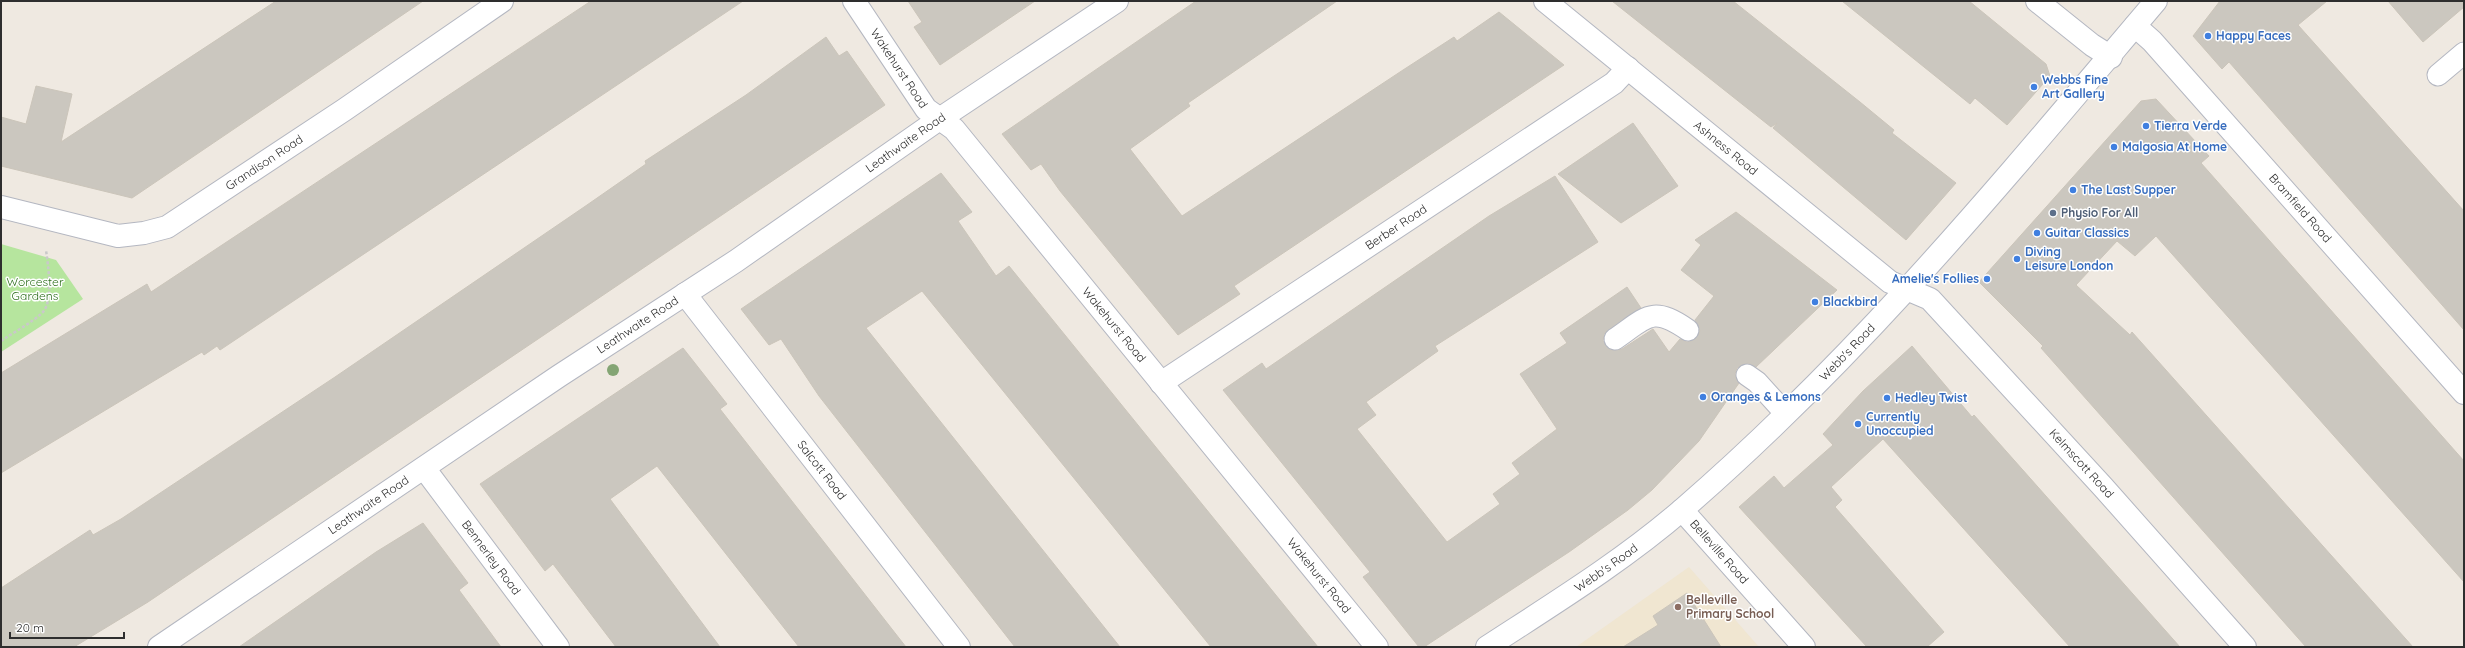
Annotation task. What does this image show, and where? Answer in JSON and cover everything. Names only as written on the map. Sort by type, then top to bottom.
[{"type":"street","name":"Grandison Road","points":[[1,207],[118,236],[144,233],[167,226],[350,106],[502,1]]},
{"type":"street","name":"Wakehurst Road","points":[[854,1],[926,110],[938,120],[954,129],[1377,647]]},
{"type":"street","name":"Leathwaite Road","points":[[159,647],[424,468],[736,261],[938,120],[1117,1]]},
{"type":"street","name":"Ashness Road","points":[[1546,1],[1890,282],[1909,290]]},
{"type":"street","points":[[2037,1],[2092,45],[2111,57]]},
{"type":"street","name":"Webb's Road","points":[[1487,647],[1627,553],[1682,510],[1819,384],[1909,290],[2111,57],[2156,1]]},
{"type":"street","name":"Bramfield Road","points":[[2135,26],[2152,41],[2464,393]]},
{"type":"street","name":"Berber Road","points":[[1160,383],[1608,88],[1628,68]]},
{"type":"street","name":"Kelmscott Road","points":[[1909,290],[1930,299],[2103,486],[2245,647]]},
{"type":"street","name":"Salcott Road","points":[[685,294],[959,647]]},
{"type":"street","name":"Bennerley Road","points":[[424,468],[558,647]]},
{"type":"street","name":"Belleville Road","points":[[1682,510],[1804,647]]},
{"type":"lane","points":[[2438,75],[2464,53]]},
{"type":"lane","points":[[1615,339],[1648,316],[1659,314],[1673,319],[1688,330]]},
{"type":"lane","points":[[1747,375],[1757,382],[1786,414]]},
{"type":"path","points":[[1,341],[43,312],[48,300],[49,279],[45,246],[49,220]]},
{"type":"shaded area","name":"Belleville Primary School","points":[[1689,567],[1759,647],[1576,647]]},
{"type":"green space","name":"Worcester Gardens","points":[[1,244],[56,260],[83,299],[1,352]]},
{"type":"building","points":[[276,1],[423,1],[132,198],[1,166],[1,117],[26,124],[36,86],[72,94],[61,142]]},
{"type":"building","points":[[591,1],[743,1],[220,350],[217,346],[204,355],[202,352],[1,473],[1,373],[147,284],[151,292]]},
{"type":"building","points":[[908,1],[1035,1],[940,65],[914,27],[922,22]]},
{"type":"building","points":[[1196,1],[1337,1],[1188,103],[1190,106],[1130,149],[1182,216],[1454,37],[1457,41],[1499,12],[1564,65],[1234,286],[1240,294],[1178,335],[1060,191],[1041,164],[1031,170],[1002,134]]},
{"type":"building","points":[[1612,1],[1733,1],[1860,102],[1894,130],[1892,133],[1956,183],[1906,240],[1773,128],[1777,123],[1771,127]]},
{"type":"building","points":[[1842,1],[1969,1],[2046,64],[2050,76],[2007,125],[1975,98],[1970,104]]},
{"type":"building","points":[[2220,1],[2327,1],[2298,25],[2464,211],[2464,330],[2229,62],[2222,69],[2193,36]]},
{"type":"building","points":[[2388,1],[2464,1],[2464,7],[2423,42]]},
{"type":"building","points":[[826,37],[839,56],[847,51],[885,105],[148,602],[74,647],[1,647],[1,588],[90,530],[93,535],[121,519],[335,377],[646,164],[645,161],[746,95]]},
{"type":"building","points":[[2156,99],[2209,156],[2201,163],[2464,461],[2464,582],[2156,236],[2135,256],[2117,241],[2076,285],[2130,335],[2132,332],[2413,647],[2306,647],[2041,348],[2043,346],[1979,282],[2141,101]]},
{"type":"building","points":[[1633,123],[1678,186],[1621,223],[1558,174]]},
{"type":"building","points":[[941,173],[972,212],[958,221],[996,276],[1009,266],[1318,647],[1211,647],[922,291],[866,328],[1120,647],[1015,647],[819,396],[781,339],[769,345],[741,309]]},
{"type":"building","points":[[1555,176],[1598,242],[1435,346],[1438,351],[1366,402],[1376,415],[1357,429],[1447,542],[1500,504],[1493,494],[1520,474],[1512,463],[1557,429],[1520,374],[1567,343],[1560,333],[1627,287],[1641,308],[1604,334],[1603,341],[1610,350],[1622,349],[1653,329],[1669,352],[1680,339],[1687,342],[1694,340],[1700,331],[1695,320],[1714,296],[1681,270],[1701,245],[1695,240],[1736,212],[1837,290],[1756,367],[1748,363],[1737,368],[1735,374],[1739,383],[1699,441],[1652,490],[1628,510],[1569,552],[1424,647],[1419,647],[1363,577],[1370,572],[1223,390],[1262,363],[1266,369],[1489,216]]},
{"type":"building","points":[[1912,346],[1972,417],[1974,415],[2180,647],[2070,647],[1883,439],[1831,487],[1842,500],[1835,507],[1944,632],[1927,647],[1867,647],[1739,507],[1774,476],[1784,488],[1833,445],[1823,434],[1863,391]]},
{"type":"building","points":[[683,348],[727,404],[720,409],[906,647],[799,647],[657,466],[610,499],[720,647],[616,647],[553,564],[545,571],[480,484]]},
{"type":"building","points":[[423,523],[468,583],[459,590],[501,647],[239,647],[376,552]]},
{"type":"building","points":[[1687,593],[1721,647],[1623,647],[1658,625],[1653,616]]},
{"type":"place","name":"Happy Faces","points":[[2208,36]]},
{"type":"place","name":"Webbs Fine Art Gallery","points":[[2034,87]]},
{"type":"place","name":"Tierra Verde","points":[[2146,126]]},
{"type":"place","name":"Malgosia At Home","points":[[2114,147]]},
{"type":"place","name":"The Last Supper","points":[[2073,190]]},
{"type":"place","name":"Physio For All","points":[[2053,213]]},
{"type":"place","name":"Guitar Classics","points":[[2037,233]]},
{"type":"place","name":"Diving Leisure London","points":[[2017,259]]},
{"type":"place","name":"Amelie's Follies","points":[[1987,279]]},
{"type":"place","name":"Blackbird","points":[[1815,302]]},
{"type":"place","name":"Oranges & Lemons","points":[[1703,397]]},
{"type":"place","name":"Hedley Twist","points":[[1887,398]]},
{"type":"place","name":"Currently Unoccupied","points":[[1858,424]]},
{"type":"place","name":"Belleville Primary School","points":[[1678,607]]}]
